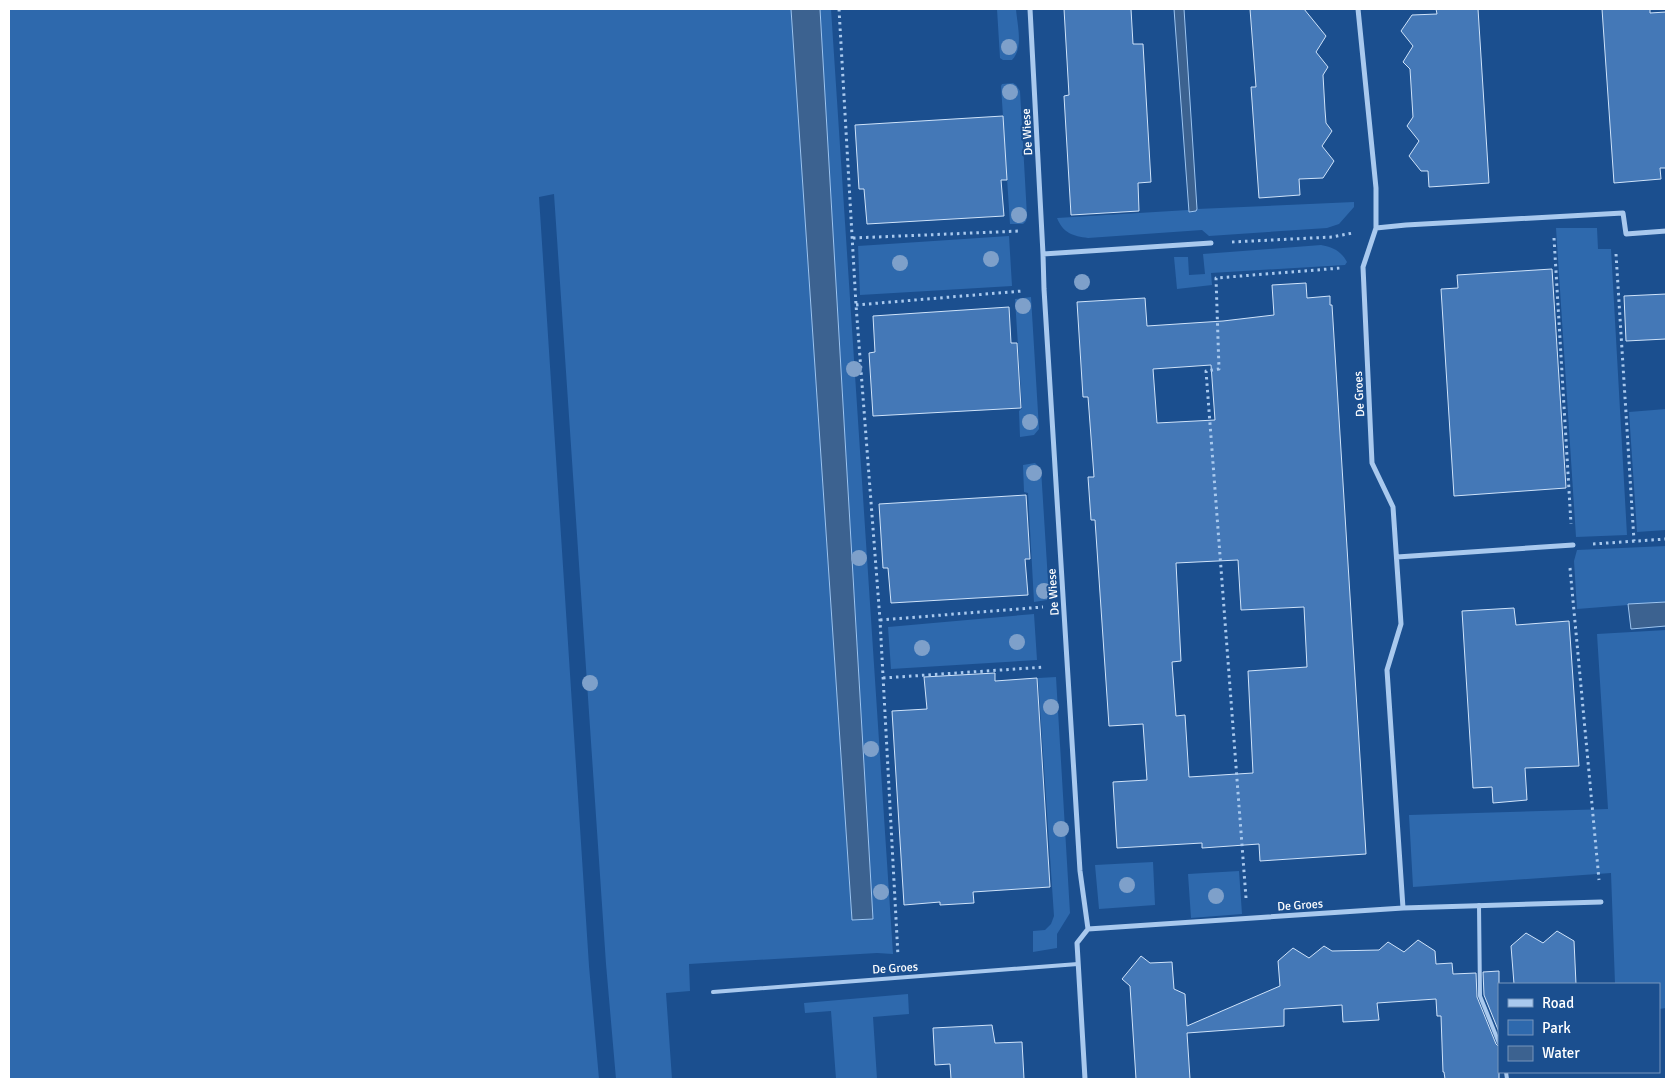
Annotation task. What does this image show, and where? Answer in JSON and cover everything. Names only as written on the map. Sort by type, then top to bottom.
[{"type":"street","name":"De Wiese","points":[[1030,9],[1044,289],[1063,605],[1080,871],[1088,929]]},
{"type":"street","name":"De Groes","points":[[1358,9],[1376,188],[1376,228],[1363,267],[1372,463],[1393,507],[1401,624],[1387,670],[1403,908]]},
{"type":"street","points":[[1376,228],[1623,213],[1626,234],[1666,231]]},
{"type":"street","points":[[1043,254],[1211,243]]},
{"type":"street","points":[[1397,557],[1573,545]]},
{"type":"street","name":"De Groes","points":[[1088,929],[1403,908],[1601,902]]},
{"type":"street","points":[[1085,1079],[1077,943],[1088,929]]},
{"type":"lane","points":[[1479,905],[1480,996],[1498,1041]]},
{"type":"lane","name":"De Groes","points":[[714,992],[1078,964]]},
{"type":"path","points":[[839,9],[856,305],[880,620],[899,978]]},
{"type":"path","points":[[1211,243],[1332,237],[1376,228]]},
{"type":"path","points":[[853,238],[1042,230]]},
{"type":"path","points":[[1626,234],[1616,249],[1634,541]]},
{"type":"path","points":[[1248,919],[1206,370],[1219,369],[1216,278],[1363,267]]},
{"type":"path","points":[[856,305],[1044,289]]},
{"type":"path","points":[[1573,545],[1666,539]]},
{"type":"path","points":[[880,620],[1063,605]]},
{"type":"path","points":[[883,678],[1068,666]]},
{"type":"green space","points":[[9,9],[791,9],[852,920],[873,919],[820,9],[831,9],[893,954],[877,953],[689,964],[690,991],[666,993],[672,1079],[616,1079],[606,964],[554,194],[539,197],[589,966],[599,1079],[9,1079]]},
{"type":"green space","points":[[997,9],[1016,9],[1019,43],[1016,55],[1012,60],[1000,58]]},
{"type":"green space","points":[[1013,83],[1020,91],[1027,216],[1023,224],[1010,224],[1001,86],[1002,84]]},
{"type":"green space","points":[[1354,202],[1354,207],[1339,224],[1327,228],[1209,236],[1202,230],[1088,238],[1069,233],[1062,227],[1057,218],[1188,210],[1189,212],[1196,211],[1197,209]]},
{"type":"green space","points":[[1556,228],[1597,228],[1598,249],[1611,249],[1627,535],[1576,537]]},
{"type":"green space","points":[[1009,236],[1012,286],[860,295],[858,246]]},
{"type":"green space","points":[[1321,245],[1333,248],[1339,252],[1347,262],[1345,265],[1211,273],[1212,285],[1177,289],[1174,257],[1188,257],[1189,275],[1205,274],[1203,254]]},
{"type":"green space","points":[[1031,297],[1039,429],[1034,435],[1020,437],[1019,411],[1022,408],[1015,299]]},
{"type":"green space","points":[[1666,409],[1666,530],[1637,532],[1629,412]]},
{"type":"green space","points":[[1035,463],[1041,469],[1049,597],[1047,600],[1034,602],[1028,493],[1024,492],[1023,465]]},
{"type":"green space","points":[[1666,546],[1666,602],[1577,609],[1574,561],[1577,550]]},
{"type":"green space","points":[[1034,614],[1037,660],[891,669],[888,627]]},
{"type":"green space","points":[[1666,630],[1666,1008],[1660,1009],[1660,983],[1615,983],[1611,873],[1413,887],[1409,815],[1608,809],[1597,634]]},
{"type":"green space","points":[[1056,677],[1070,913],[1057,934],[1057,948],[1033,952],[1033,931],[1045,930],[1051,924],[1054,916],[1038,678]]},
{"type":"green space","points":[[1153,862],[1155,905],[1099,909],[1095,865]]},
{"type":"green space","points":[[1239,871],[1242,914],[1191,918],[1188,874]]},
{"type":"green space","points":[[908,994],[909,1014],[873,1017],[877,1079],[836,1079],[831,1011],[805,1013],[804,1003]]},
{"type":"water","points":[[791,9],[820,9],[873,919],[852,920]]},
{"type":"water","points":[[1174,9],[1184,9],[1197,209],[1196,211],[1189,212]]},
{"type":"water","points":[[1666,602],[1666,626],[1631,629],[1628,604]]},
{"type":"building","points":[[1064,9],[1131,9],[1133,44],[1143,44],[1151,182],[1138,183],[1139,211],[1071,215],[1064,96],[1069,95]]},
{"type":"building","points":[[1250,9],[1304,9],[1326,36],[1316,52],[1328,67],[1323,75],[1325,110],[1326,123],[1332,131],[1322,146],[1334,161],[1323,178],[1299,179],[1300,195],[1259,198],[1251,87],[1256,87]]},
{"type":"building","points":[[1436,9],[1478,9],[1489,183],[1429,187],[1428,171],[1421,171],[1409,156],[1419,141],[1407,126],[1413,117],[1410,69],[1403,62],[1413,46],[1401,31],[1412,15],[1437,14]]},
{"type":"building","points":[[1602,9],[1650,9],[1650,13],[1666,12],[1666,168],[1660,168],[1661,179],[1614,183]]},
{"type":"building","points":[[1003,116],[1007,180],[1001,180],[1004,216],[867,224],[864,189],[859,189],[855,125]]},
{"type":"building","points":[[1552,269],[1566,488],[1454,496],[1441,289],[1458,288],[1457,275]]},
{"type":"building","points":[[1306,283],[1307,298],[1330,296],[1330,305],[1332,305],[1366,854],[1260,861],[1259,844],[1202,848],[1202,843],[1117,848],[1113,782],[1147,780],[1143,724],[1109,726],[1095,520],[1091,520],[1088,477],[1094,477],[1088,397],[1083,397],[1077,302],[1145,298],[1147,326],[1223,321],[1274,315],[1272,285]],"holes":[[[1211,365],[1215,420],[1157,423],[1153,369]],[[1238,560],[1241,610],[1304,607],[1307,667],[1248,671],[1253,773],[1189,777],[1185,715],[1176,716],[1172,662],[1181,661],[1176,563]]]},
{"type":"building","points":[[1666,294],[1666,339],[1626,341],[1624,296]]},
{"type":"building","points":[[1009,307],[1011,343],[1017,343],[1021,408],[873,416],[869,353],[875,352],[873,316]]},
{"type":"building","points":[[1026,495],[1030,559],[1025,559],[1028,595],[891,603],[888,568],[883,568],[879,504]]},
{"type":"building","points":[[1514,608],[1516,625],[1569,621],[1579,766],[1525,768],[1527,800],[1493,803],[1492,787],[1473,788],[1462,611]]},
{"type":"building","points":[[995,673],[995,681],[1037,678],[1050,887],[973,892],[974,903],[940,905],[940,902],[904,905],[892,711],[927,709],[924,677]]},
{"type":"building","points":[[1557,931],[1574,941],[1576,983],[1514,983],[1511,946],[1526,933],[1543,943]]},
{"type":"building","points":[[1418,940],[1435,951],[1436,964],[1452,963],[1453,974],[1476,973],[1477,997],[1498,1046],[1499,1079],[1445,1079],[1443,1072],[1441,1016],[1437,1016],[1436,999],[1377,1003],[1379,1020],[1343,1022],[1342,1005],[1284,1009],[1284,1026],[1187,1033],[1190,1079],[1136,1079],[1130,986],[1122,979],[1141,956],[1150,963],[1172,962],[1174,989],[1185,994],[1187,1026],[1280,986],[1278,961],[1293,948],[1309,958],[1324,946],[1332,951],[1379,950],[1388,942],[1404,952]]},
{"type":"building","points":[[1499,971],[1498,1030],[1484,995],[1483,972]]},
{"type":"building","points":[[992,1025],[995,1043],[1022,1042],[1024,1079],[951,1079],[950,1064],[935,1065],[933,1028]]}]
